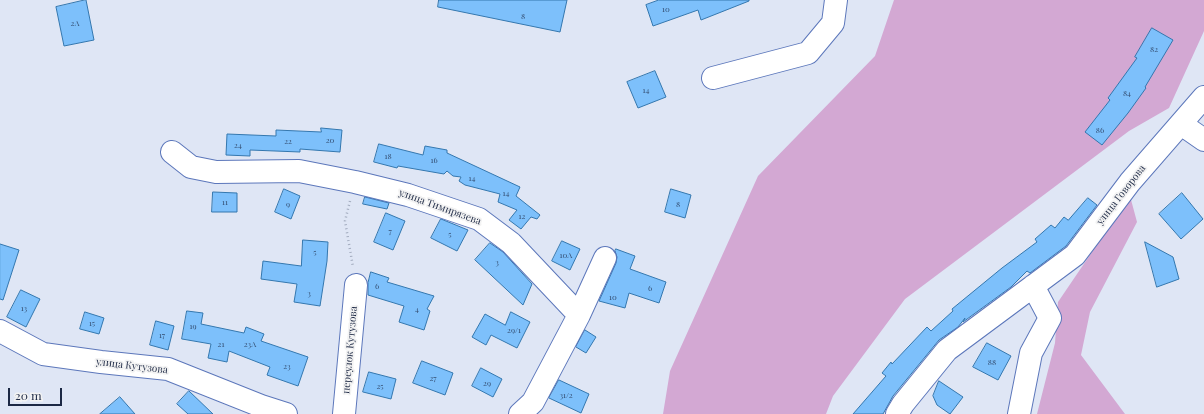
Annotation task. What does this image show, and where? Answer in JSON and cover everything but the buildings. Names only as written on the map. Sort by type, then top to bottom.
[{"type":"street","points":[[713,78],[808,53],[833,23],[836,0]]},
{"type":"street","name":"улица Говорова","points":[[897,414],[903,404],[947,350],[1075,255],[1130,182],[1204,97]]},
{"type":"street","points":[[1181,124],[1204,140]]},
{"type":"street","name":"улица Тимирязева","points":[[172,152],[191,168],[216,172],[299,171],[355,182],[408,195],[479,219],[511,243],[579,315]]},
{"type":"street","points":[[532,410],[579,315],[605,258]]},
{"type":"street","name":"переулок Кутузова","points":[[344,414],[356,285]]},
{"type":"street","points":[[1019,414],[1031,353],[1050,318],[1033,286]]},
{"type":"street","name":"улица Кутузова","points":[[0,331],[43,354],[101,362],[168,368],[262,406],[286,414]]},
{"type":"path","points":[[355,182],[345,221],[356,285]]},
{"type":"shaded area","points":[[894,0],[1204,0],[1204,31],[1169,108],[1129,131],[905,299],[833,396],[826,414],[663,414],[670,371],[758,176],[875,56]]},
{"type":"shaded area","points":[[1130,196],[1137,222],[1090,312],[1081,355],[1125,414],[1037,414],[1055,343],[1058,302]]}]
